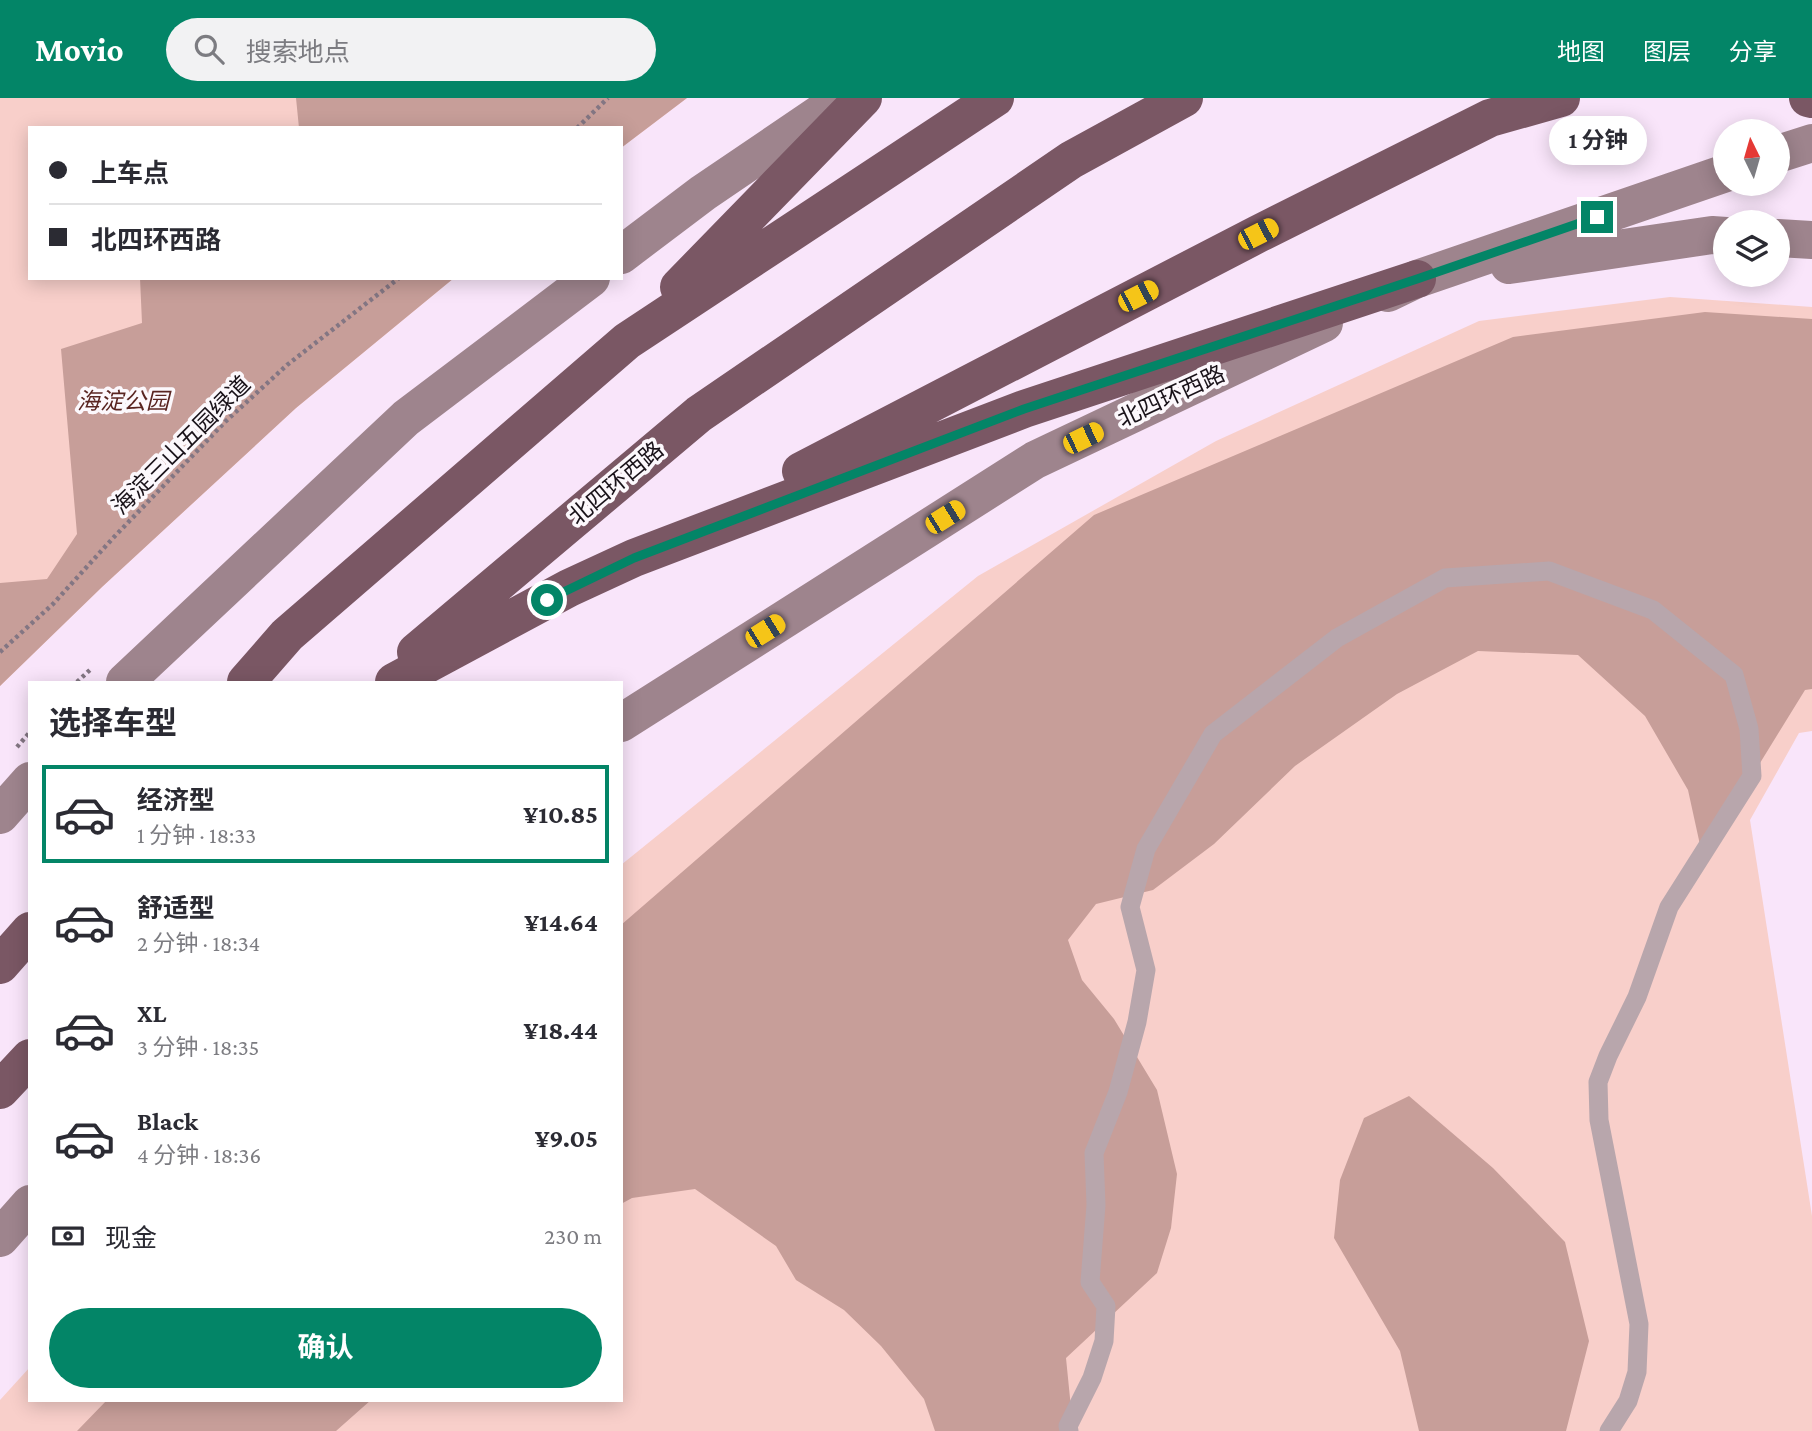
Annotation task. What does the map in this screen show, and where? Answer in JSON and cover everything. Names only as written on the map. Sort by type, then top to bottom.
[{"type":"highway","points":[[247,681],[287,635],[627,341],[863,98]]},
{"type":"highway","points":[[627,341],[995,98]]},
{"type":"highway","name":"北四环西路","points":[[380,681],[699,414],[1071,160],[1184,98]]},
{"type":"highway","points":[[396,681],[569,588],[634,558],[1246,240],[1490,118],[1561,98]]},
{"type":"highway","points":[[634,558],[1024,409],[1417,279]]},
{"type":"highway","points":[[0,965],[28,933]]},
{"type":"highway","points":[[0,1090],[28,1060]]},
{"type":"street","points":[[623,253],[703,193],[843,98]]},
{"type":"street","points":[[1790,150],[1812,143]]},
{"type":"street","name":"北四环西路","points":[[623,722],[1035,460],[1417,279],[1713,177]]},
{"type":"street","points":[[1417,279],[1713,235]]},
{"type":"street","points":[[1790,239],[1812,240]]},
{"type":"street","points":[[125,681],[406,418],[588,280]]},
{"type":"street","points":[[0,816],[28,783]]},
{"type":"street","points":[[0,1238],[28,1206]]},
{"type":"lane","points":[[1069,1431],[1068,1426],[1092,1378],[1104,1341],[1106,1306],[1090,1282],[1096,1205],[1094,1153],[1118,1092],[1140,1009],[1146,970],[1130,907],[1146,849],[1213,734],[1337,638],[1445,578],[1549,571],[1653,610],[1734,675],[1750,741],[1752,776],[1669,907],[1637,997],[1598,1082],[1599,1120],[1639,1324],[1637,1372],[1628,1401],[1609,1431]]},
{"type":"path","points":[[579,126],[608,98]]},
{"type":"path","name":"海淀三山五园绿道","points":[[0,652],[53,604],[226,421],[287,365],[396,280]]},
{"type":"green space","name":"海淀公园","points":[[0,98],[687,98],[623,146],[623,126],[28,126],[28,280],[452,280],[296,408],[102,587],[0,686]]},
{"type":"green space","points":[[296,98],[687,98],[623,146],[623,126],[299,126]]},
{"type":"green space","points":[[140,280],[452,280],[296,408],[102,587],[0,686],[0,583],[47,579],[77,534],[61,349],[142,323]]},
{"type":"green space","points":[[1670,297],[1812,307],[1812,731],[1799,733],[1750,820],[1812,1216],[1812,1431],[0,1431],[0,1400],[28,1369],[28,1402],[623,1402],[623,863],[978,576],[1216,441],[1479,321]]},
{"type":"green space","points":[[1705,312],[1812,319],[1812,689],[1805,690],[1702,854],[1688,790],[1645,716],[1578,655],[1478,651],[1397,694],[1295,766],[1214,844],[1153,890],[1096,904],[1068,940],[1082,980],[1114,1019],[1157,1090],[1177,1174],[1171,1228],[1157,1273],[1066,1358],[1076,1431],[935,1431],[924,1399],[881,1346],[844,1310],[796,1280],[776,1246],[695,1189],[632,1198],[623,1203],[623,923],[1094,515],[1513,337]]},
{"type":"green space","points":[[1409,1096],[1493,1168],[1565,1242],[1589,1341],[1566,1431],[1419,1431],[1400,1351],[1334,1238],[1340,1180],[1364,1118]]},
{"type":"green space","points":[[105,1402],[369,1402],[336,1431],[77,1431]]},
{"type":"route","points":[[547,600],[634,558],[1024,409],[1597,217]]}]
